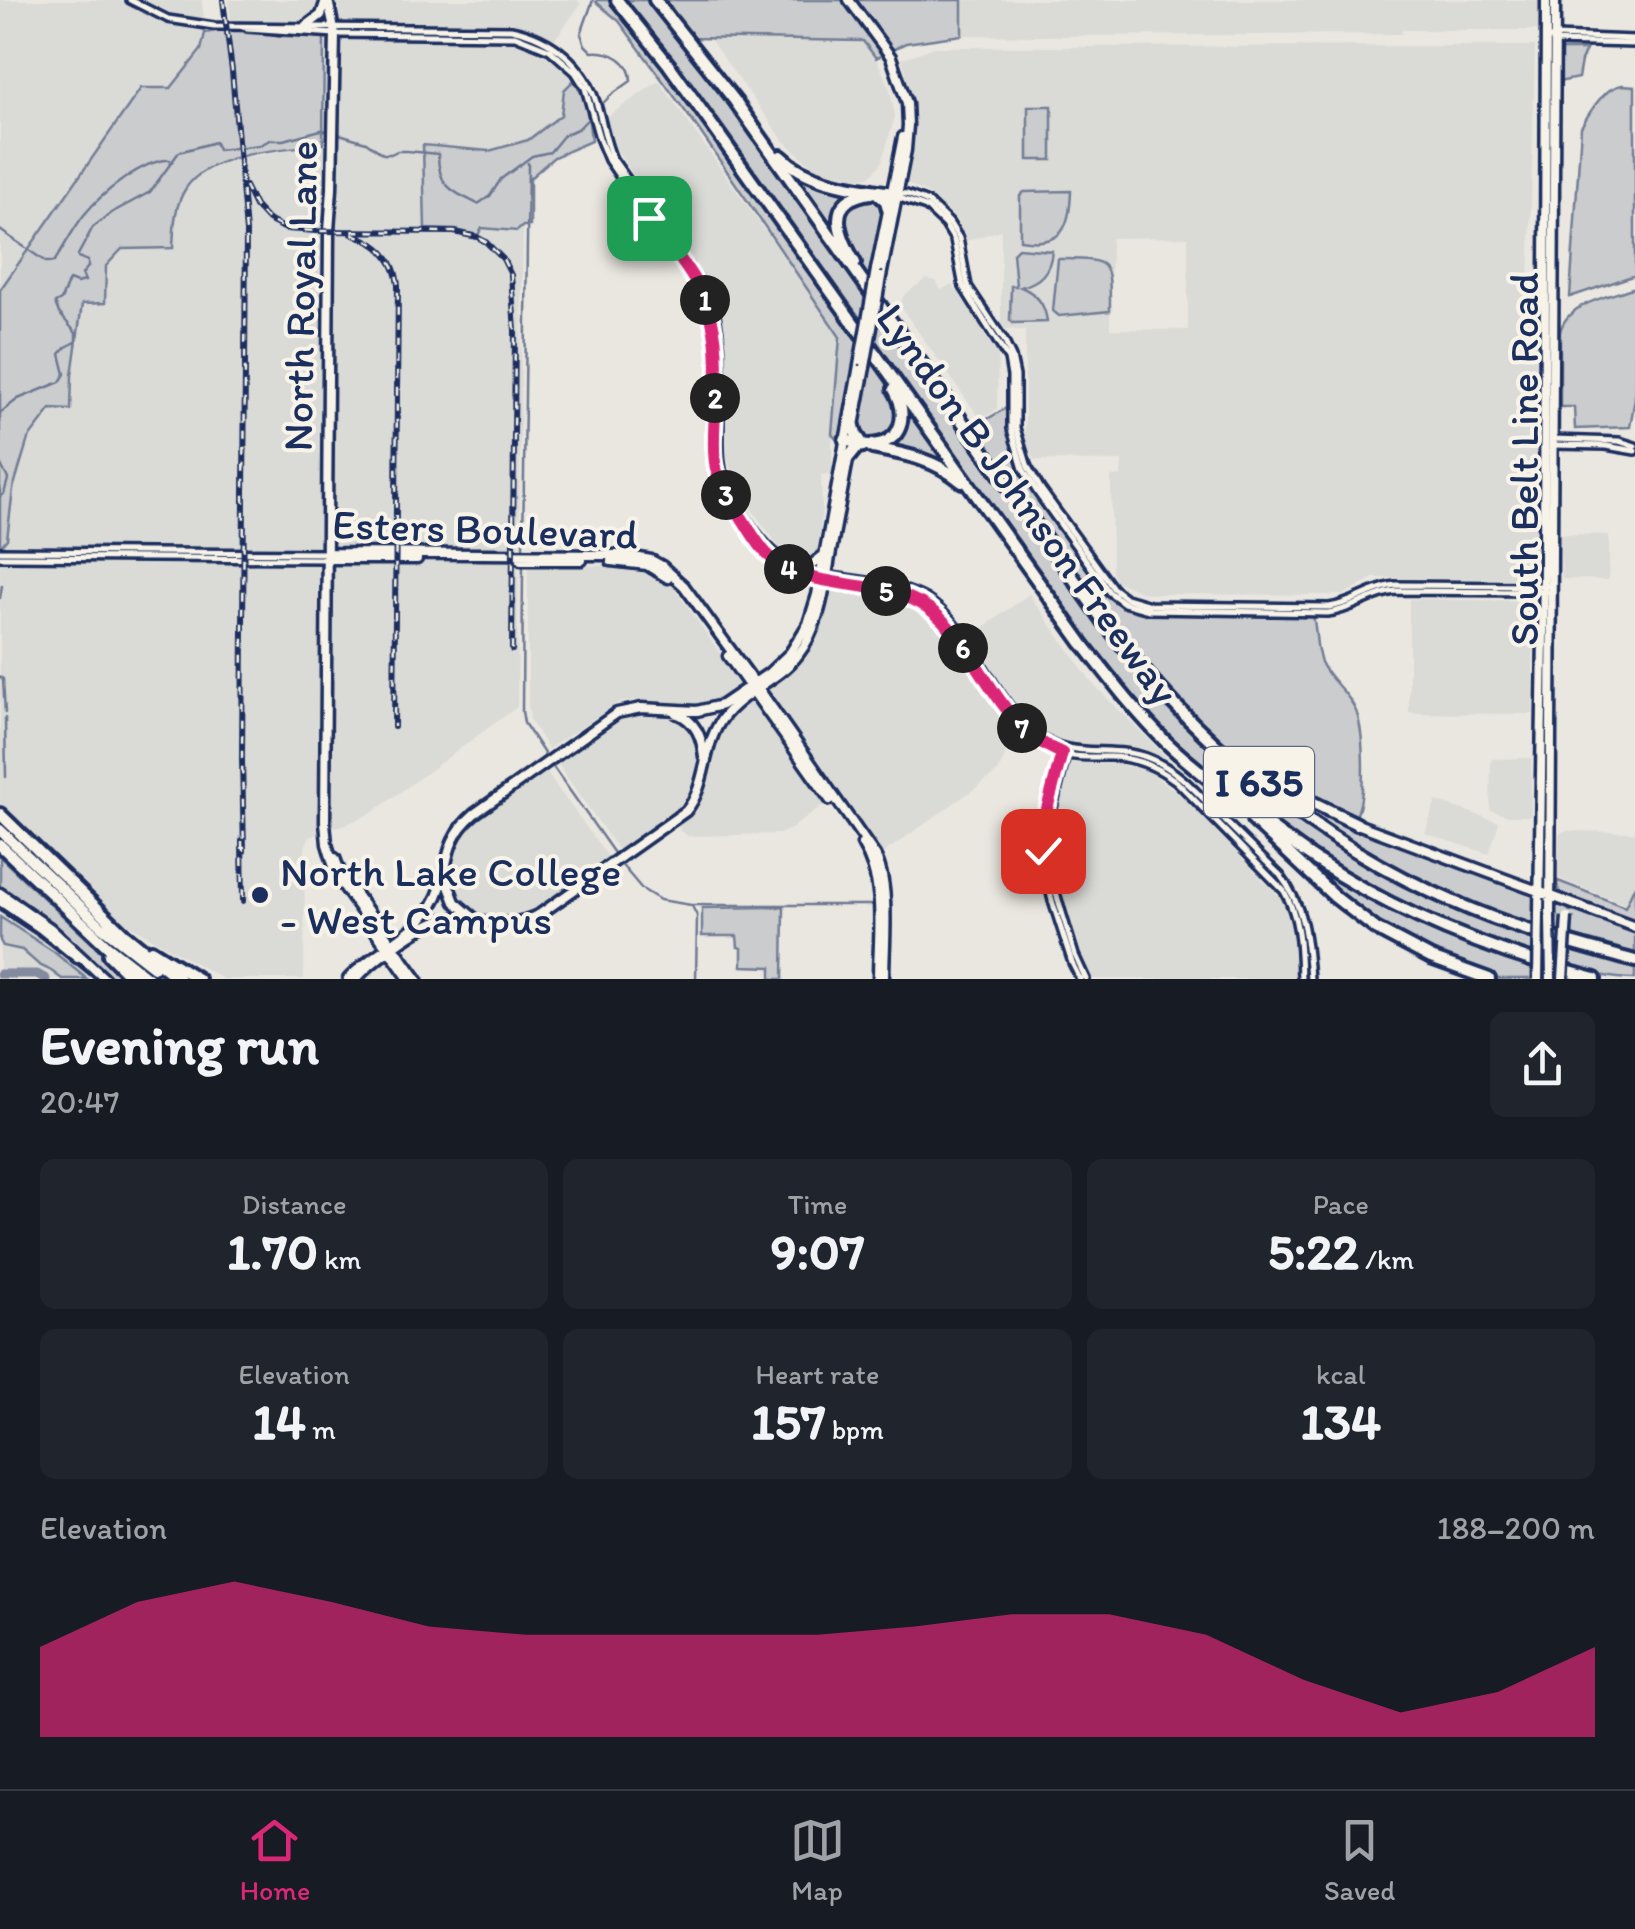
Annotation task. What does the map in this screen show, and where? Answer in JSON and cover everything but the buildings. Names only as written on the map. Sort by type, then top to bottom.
[{"type":"highway","name":"Lyndon B Johnson Freeway","points":[[616,0],[670,65],[1000,530],[1082,643],[1142,717],[1195,770],[1277,834],[1367,891],[1422,919],[1514,956],[1595,979]]},
{"type":"highway","name":"Lyndon B Johnson Freeway","points":[[655,0],[735,100],[1118,640],[1150,679],[1218,748],[1326,833],[1389,870],[1478,912],[1599,951],[1635,958]]},
{"type":"highway","points":[[735,100],[780,156],[796,169],[822,180],[890,192]]},
{"type":"highway","points":[[888,209],[890,192]]},
{"type":"highway","points":[[880,307],[838,226],[842,210],[850,201],[865,193],[890,192]]},
{"type":"highway","points":[[840,303],[897,393],[903,410],[902,422],[892,436],[879,443],[853,443]]},
{"type":"highway","points":[[848,458],[856,448],[854,426]]},
{"type":"highway","points":[[853,443],[926,459],[947,470],[1000,530]]},
{"type":"highway","points":[[1218,748],[1281,787],[1357,824]]},
{"type":"highway","points":[[1242,804],[1255,824],[1376,930],[1431,958],[1490,979]]},
{"type":"highway","points":[[0,815],[63,891]]},
{"type":"highway","points":[[0,815],[109,920],[179,979]]},
{"type":"highway","points":[[0,830],[126,948],[171,979]]},
{"type":"highway","points":[[0,845],[62,906],[149,979]]},
{"type":"highway","points":[[62,906],[133,979]]},
{"type":"highway","points":[[109,920],[198,979]]},
{"type":"highway","points":[[1514,956],[1565,979]]},
{"type":"main road","points":[[305,27],[322,15],[327,0]]},
{"type":"main road","name":"North Royal Lane","points":[[327,0],[335,30],[329,231],[327,835],[336,877],[390,947]]},
{"type":"main road","points":[[846,0],[895,65],[905,95],[906,120],[890,192],[879,274]]},
{"type":"main road","name":"South Belt Line Road","points":[[1546,0],[1552,40]]},
{"type":"main road","name":"South Belt Line Road","points":[[1551,979],[1547,589],[1555,0]]},
{"type":"main road","points":[[854,426],[888,209]]},
{"type":"main road","points":[[796,656],[824,576],[825,552],[853,443],[863,364]]},
{"type":"main road","points":[[356,979],[430,908],[448,849],[465,821],[617,713],[642,708],[722,706],[778,675],[796,656],[816,622],[848,458]]},
{"type":"main road","points":[[798,568],[814,564],[825,552]]},
{"type":"main road","name":"Esters Boulevard","points":[[327,556],[624,556],[662,566],[683,585],[879,863],[883,878],[881,979]]},
{"type":"main road","name":"South Belt Line Road","points":[[1538,979],[1547,589]]},
{"type":"main road","points":[[705,762],[721,720],[780,664],[804,632]]},
{"type":"main road","points":[[348,979],[372,956],[440,920],[462,918],[496,924],[520,922],[540,914],[686,810],[704,776],[703,745],[694,725],[668,710]]},
{"type":"main road","points":[[1357,824],[1635,927]]},
{"type":"main road","name":"North Royal Lane","points":[[327,835],[337,864],[390,947]]},
{"type":"main road","points":[[1515,881],[1529,878],[1538,864]]},
{"type":"main road","points":[[444,871],[455,902],[478,921]]},
{"type":"main road","points":[[1550,882],[1563,900]]},
{"type":"main road","points":[[0,894],[31,912],[102,979]]},
{"type":"main road","points":[[0,902],[40,928],[102,979]]},
{"type":"main road","points":[[1565,979],[1567,917],[1581,906]]},
{"type":"main road","points":[[372,956],[376,944],[374,929]]},
{"type":"main road","points":[[390,947],[409,979]]},
{"type":"main road","points":[[390,947],[417,979]]},
{"type":"street","points":[[130,0],[168,19],[214,26],[335,30]]},
{"type":"street","points":[[244,27],[516,36],[550,50],[578,73],[598,106],[598,124],[612,159],[710,296],[718,317],[723,476],[762,540],[789,563],[824,576]]},
{"type":"street","points":[[1552,40],[1635,41]]},
{"type":"street","points":[[890,192],[926,207],[945,225],[957,248],[965,286],[1008,358],[1012,429],[1023,469],[1109,592],[1124,603],[1149,610],[1328,613],[1387,592],[1547,589]]},
{"type":"street","points":[[654,220],[704,298],[711,316],[716,356],[715,463],[726,495],[767,555],[790,570],[900,588],[929,600],[951,621],[1024,723],[1042,738],[1065,751],[1135,760],[1176,781],[1284,891],[1298,926],[1301,979]]},
{"type":"street","points":[[1548,442],[1635,448]]},
{"type":"street","name":"Esters Boulevard","points":[[0,554],[327,556]]},
{"type":"street","points":[[1065,751],[1046,836],[1046,879],[1068,937],[1072,964],[1083,979]]},
{"type":"street","points":[[1065,751],[1114,751],[1142,756],[1185,780],[1294,894],[1305,926],[1310,979]]},
{"type":"shaded area","points":[[0,0],[202,0],[205,33],[201,50],[171,88],[141,88],[0,290]]},
{"type":"shaded area","points":[[229,0],[577,0],[581,4],[554,40],[582,67],[564,90],[557,120],[528,140],[489,151],[424,145],[425,229],[477,235],[481,228],[517,231],[523,226],[517,707],[373,812],[309,838],[305,847],[304,979],[223,979],[103,910],[0,803],[0,547],[7,539],[13,489],[28,439],[51,409],[71,409],[82,303],[122,249],[172,248],[175,212],[186,188],[201,173],[224,161],[323,144],[322,6],[315,17],[299,23],[231,21]]},
{"type":"shaded area","points":[[597,0],[613,0],[657,51],[854,329],[899,403],[899,423],[886,438],[866,441],[857,433],[864,386],[856,361],[840,444],[832,434],[840,337],[699,130],[619,21]]},
{"type":"shaded area","points":[[626,0],[651,0],[1077,593],[1155,694],[1203,743],[1283,811],[1364,864],[1507,929],[1635,966],[1635,979],[1590,972],[1501,946],[1413,910],[1289,837],[1186,752],[1109,667],[692,83]]},
{"type":"shaded area","points":[[661,0],[962,0],[962,35],[906,43],[876,58],[863,41],[694,38]]},
{"type":"shaded area","points":[[962,0],[1539,0],[1539,30],[962,35]]},
{"type":"shaded area","points":[[238,27],[280,36],[324,37],[323,144],[249,154],[212,166],[197,176],[182,195],[175,217],[173,248],[122,249],[106,266],[105,303],[82,304],[71,410],[51,409],[28,439],[13,489],[7,539],[0,547],[0,290],[141,88],[171,88],[201,50],[205,33]]},
{"type":"shaded area","points":[[709,38],[863,41],[890,89],[895,116],[881,164],[869,177],[816,169],[784,141]]},
{"type":"shaded area","points":[[1535,46],[1529,287],[1536,309],[1535,573],[1530,579],[1373,578],[1343,595],[1156,594],[1116,581],[1112,572],[1111,477],[1121,476],[1122,461],[1034,460],[1025,440],[1025,330],[1001,329],[1001,230],[966,241],[957,220],[929,194],[907,183],[914,102],[902,59],[934,47]],"holes":[[[1188,237],[1188,330],[1110,329],[1111,238]]]},
{"type":"shaded area","points":[[1561,50],[1586,50],[1578,78],[1559,82]]},
{"type":"shaded area","points":[[573,81],[584,101],[591,141],[554,157],[530,178],[530,226],[517,231],[482,228],[478,235],[425,229],[423,145],[489,151],[528,140],[561,115],[564,90]]},
{"type":"shaded area","points":[[659,81],[840,337],[832,474],[821,475],[817,555],[810,561],[782,551],[734,484],[727,456],[726,332],[718,298],[616,149],[607,117]]},
{"type":"shaded area","points":[[1622,85],[1635,86],[1635,275],[1570,297],[1581,127],[1603,96]]},
{"type":"shaded area","points":[[1028,106],[1052,106],[1052,160],[1028,160]]},
{"type":"shaded area","points":[[779,156],[790,167],[873,191],[841,208],[845,249]]},
{"type":"shaded area","points":[[1071,191],[1069,216],[1061,232],[1046,241],[1020,240],[1020,196],[1024,192]]},
{"type":"shaded area","points":[[864,196],[879,199],[884,206],[871,281],[844,239],[842,214]]},
{"type":"shaded area","points":[[1018,248],[1052,251],[1043,275],[1021,287],[1039,300],[1047,322],[1010,320],[1011,286],[1016,286],[1013,253]]},
{"type":"shaded area","points":[[1058,259],[1088,260],[1104,266],[1108,272],[1110,311],[1059,316],[1053,311]]},
{"type":"shaded area","points":[[926,279],[936,281],[941,290],[952,284],[998,351],[997,409],[981,420],[900,306],[904,295]]},
{"type":"shaded area","points":[[1635,287],[1635,398],[1630,427],[1575,429],[1574,407],[1560,407],[1560,332],[1564,322],[1590,302]]},
{"type":"shaded area","points":[[900,397],[963,480],[947,467],[873,447],[898,433]]},
{"type":"shaded area","points":[[1008,407],[1012,447],[1030,488],[1105,591],[1128,607],[1161,614],[1313,616],[1321,662],[1351,701],[1358,717],[1363,778],[1356,816],[1299,792],[1284,780],[1280,785],[1222,745],[1167,691],[1120,636],[972,428]]},
{"type":"shaded area","points":[[1560,534],[1609,535],[1609,580],[1562,579]]},
{"type":"shaded area","points":[[528,565],[633,566],[653,573],[672,585],[743,686],[721,700],[700,706],[635,700],[618,703],[548,749],[530,720],[528,703]]},
{"type":"shaded area","points":[[831,584],[890,594],[927,611],[939,622],[1016,731],[998,772],[879,856],[763,690],[794,663]]},
{"type":"shaded area","points":[[1029,594],[1093,684],[1177,768],[1177,774],[1141,756],[1082,752],[1049,742],[1025,723],[965,641]]},
{"type":"shaded area","points":[[1409,599],[1533,601],[1533,714],[1409,713]]},
{"type":"shaded area","points":[[750,701],[824,804],[779,834],[688,836],[680,831],[678,823],[696,806],[706,784],[713,746],[727,720]]},
{"type":"shaded area","points":[[641,711],[685,721],[694,731],[701,763],[687,800],[618,850],[557,763],[610,722]]},
{"type":"shaded area","points":[[1531,758],[1531,816],[1509,816],[1490,810],[1491,759]]},
{"type":"shaded area","points":[[1071,763],[1117,764],[1146,770],[1183,796],[1285,903],[1292,926],[1295,979],[1092,979],[1054,869],[1057,807]]},
{"type":"shaded area","points":[[1252,771],[1281,790],[1533,891],[1535,912],[1554,917],[1556,901],[1571,907],[1570,912],[1577,911],[1635,933],[1635,953],[1529,924],[1432,886],[1340,836]]},
{"type":"shaded area","points":[[546,772],[608,857],[531,911],[508,917],[483,916],[467,907],[457,894],[452,874],[453,853],[460,836],[481,816]]},
{"type":"shaded area","points":[[1436,801],[1499,822],[1489,854],[1425,833]]},
{"type":"shaded area","points":[[1635,832],[1635,883],[1627,905],[1558,878],[1559,834]]},
{"type":"shaded area","points":[[1272,835],[1340,880],[1411,918],[1561,979],[1498,979],[1448,962],[1375,926]]},
{"type":"shaded area","points":[[0,857],[130,979],[108,979],[27,907],[0,890]]},
{"type":"shaded area","points":[[1558,881],[1625,907],[1635,885],[1635,924],[1566,896],[1559,891]]},
{"type":"shaded area","points":[[0,906],[60,947],[96,979],[87,979],[67,961],[0,919]]},
{"type":"shaded area","points":[[784,907],[783,979],[771,979],[771,967],[742,966],[737,936],[702,936],[702,908]]},
{"type":"shaded area","points":[[0,917],[87,979],[62,979],[22,950],[3,946]]},
{"type":"shaded area","points":[[0,930],[84,979],[0,979]]},
{"type":"waterway","points":[[336,133],[366,142],[383,154],[438,154],[448,187],[478,204],[490,196],[501,179],[532,156],[550,152],[564,135],[579,128],[611,95],[631,81],[628,68],[619,58],[592,52],[585,45],[581,34],[593,0]]},
{"type":"waterway","points":[[0,413],[18,399],[60,382],[65,374],[60,354],[76,342],[76,333],[55,303],[61,300],[69,280],[85,281],[82,274],[88,261],[78,255],[93,227],[150,192],[179,152],[215,142],[218,150],[328,131]]},
{"type":"waterway","points":[[0,230],[46,262],[54,262],[80,220],[101,198],[136,171],[170,160]]},
{"type":"waterway","points":[[523,550],[528,163]]},
{"type":"waterway","points":[[0,463],[8,479],[0,496]]},
{"type":"waterway","points":[[523,563],[522,711],[524,723],[547,758]]},
{"type":"waterway","points":[[0,598],[2,585]]},
{"type":"waterway","points":[[0,677],[5,713]]},
{"type":"waterway","points":[[5,718],[6,777]]},
{"type":"waterway","points":[[551,764],[616,856]]},
{"type":"waterway","points":[[620,863],[642,889],[660,900],[691,905],[873,905]]},
{"type":"waterway","points":[[692,906],[697,916],[696,979]]},
{"type":"taxiway","points":[[0,974],[37,974],[46,979]]},
{"type":"tram line","points":[[0,911],[95,979]]},
{"type":"railway","points":[[223,0],[246,232],[244,851]]},
{"type":"railway","points":[[245,186],[268,220],[286,229],[454,232],[477,237],[503,259],[511,275],[515,331],[512,650]]},
{"type":"railway","points":[[352,234],[384,252],[398,285],[394,727]]},
{"type":"railway","points":[[242,841],[243,901]]},
{"type":"place","name":"North Lake College - West Campus","points":[[260,895]]},
{"type":"route","points":[[649,218],[689,274],[711,316],[716,356],[715,463],[726,495],[767,555],[790,570],[903,594],[933,611],[1014,720],[1036,741],[1062,753],[1044,820],[1043,851]]}]
